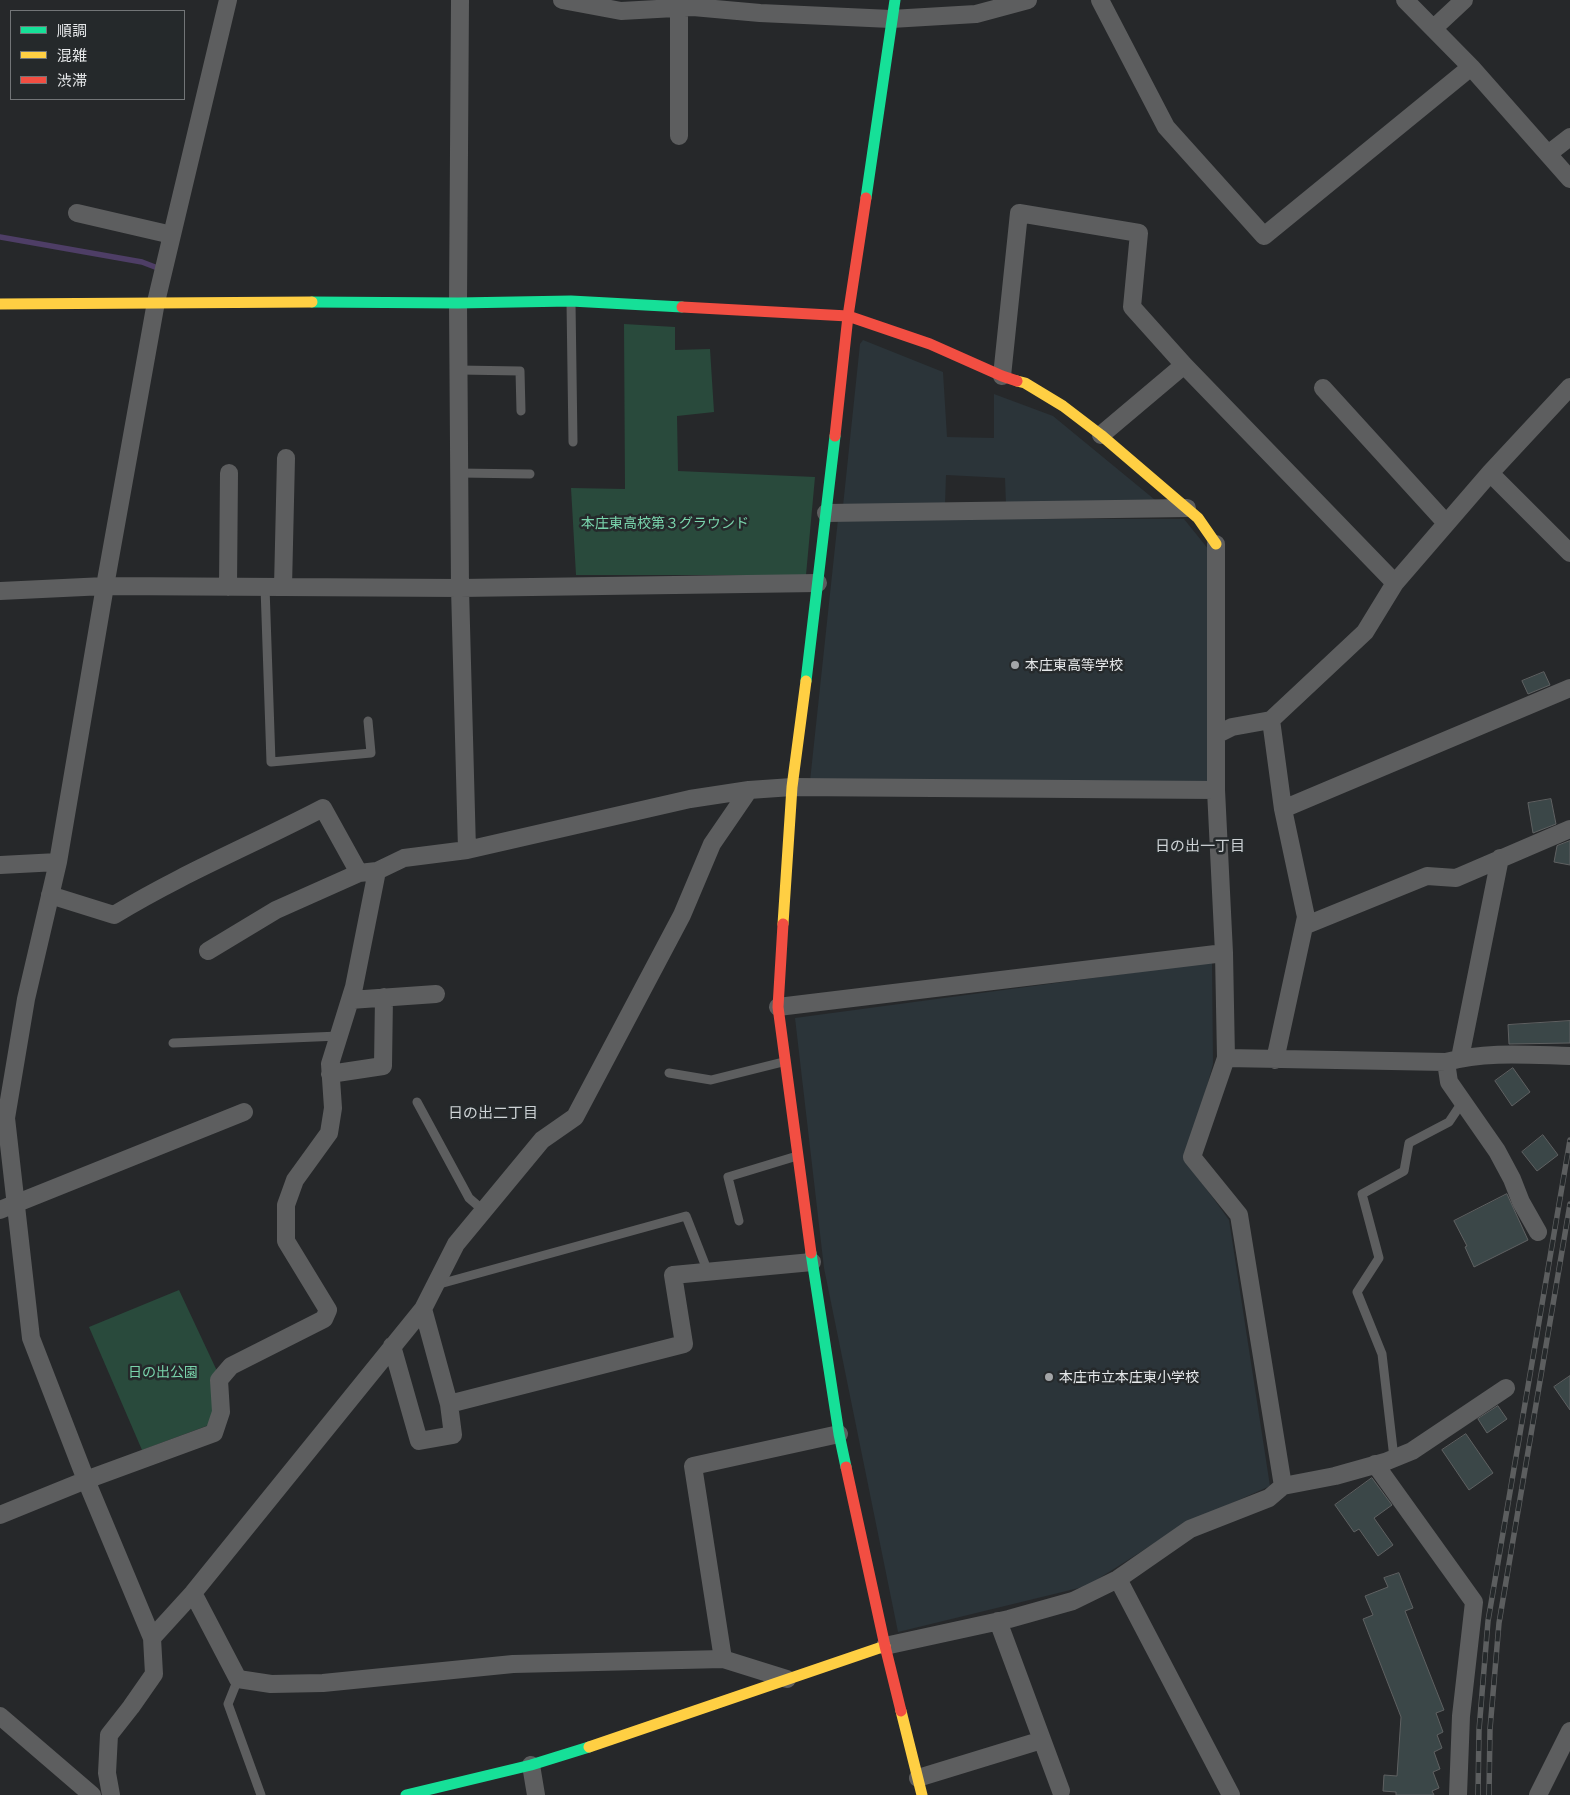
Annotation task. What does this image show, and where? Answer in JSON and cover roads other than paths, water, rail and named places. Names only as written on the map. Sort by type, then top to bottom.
[{"type":"street","points":[[110,1795],[107,1773],[109,1735],[154,1674],[152,1638],[86,1480],[30,1338],[8,1207],[4,1133],[26,999],[58,862],[156,302],[228,0]]},
{"type":"street","points":[[460,0],[459,474],[467,850]]},
{"type":"street","points":[[562,0],[621,11],[693,7],[760,13],[891,19],[976,14],[1028,0]]},
{"type":"street","points":[[894,0],[848,316],[818,583],[792,787],[778,1008],[812,1262],[839,1434],[885,1646],[922,1795]]},
{"type":"street","points":[[1100,0],[1166,127],[1264,236],[1471,67]]},
{"type":"street","points":[[1405,0],[1471,67],[1570,180]]},
{"type":"street","points":[[1434,28],[1464,0]]},
{"type":"street","points":[[679,7],[679,136]]},
{"type":"street","points":[[1548,154],[1570,137]]},
{"type":"street","points":[[77,213],[172,235]]},
{"type":"street","points":[[1002,376],[1019,213],[1139,233],[1132,307],[1184,365],[1395,583]]},
{"type":"street","points":[[0,304],[571,301],[848,316],[930,344],[1002,376],[1025,383],[1049,397],[1101,436],[1198,518],[1216,544],[1216,790],[1224,953],[1226,1058],[1192,1157],[1239,1214],[1282,1486]]},
{"type":"street","points":[[1101,436],[1184,365]]},
{"type":"street","points":[[1216,735],[1232,727],[1271,720],[1365,632],[1395,583],[1490,473],[1570,387]]},
{"type":"street","points":[[1323,388],[1446,524]]},
{"type":"street","points":[[283,587],[286,458]]},
{"type":"street","points":[[228,587],[229,473]]},
{"type":"street","points":[[1490,473],[1570,553]]},
{"type":"street","points":[[826,513],[1187,508]]},
{"type":"street","points":[[0,591],[105,586],[460,588],[818,583]]},
{"type":"street","points":[[1284,809],[1570,688]]},
{"type":"street","points":[[1271,720],[1284,809],[1306,918],[1275,1060]]},
{"type":"street","points":[[208,951],[276,910],[359,873],[377,871],[404,858],[467,850],[690,799],[749,790],[792,787],[1216,790]]},
{"type":"street","points":[[152,1638],[193,1593],[423,1308],[456,1244],[542,1140],[575,1117],[682,915],[712,844],[749,790]]},
{"type":"street","points":[[50,895],[114,915],[190,872],[266,838],[323,808],[359,873]]},
{"type":"street","points":[[1304,926],[1427,876],[1456,878],[1570,829]]},
{"type":"street","points":[[1500,858],[1449,1082],[1496,1151],[1538,1232]]},
{"type":"street","points":[[0,864],[58,862]]},
{"type":"street","points":[[0,1515],[86,1480],[214,1433],[221,1412],[219,1380],[231,1366],[324,1319],[328,1310],[286,1241],[286,1205],[295,1180],[329,1133],[333,1108],[330,1064],[350,1000],[367,929],[377,871]]},
{"type":"street","points":[[778,1008],[1224,953]]},
{"type":"street","points":[[350,1000],[436,994]]},
{"type":"street","points":[[330,1074],[384,1066],[384,997]]},
{"type":"street","points":[[1226,1058],[1275,1060],[1453,1060],[1508,1055],[1570,1056]]},
{"type":"street","points":[[8,1207],[244,1112]]},
{"type":"street","points":[[449,1404],[684,1344],[673,1276],[812,1262]]},
{"type":"street","points":[[392,1346],[419,1441],[453,1435],[449,1404],[423,1308]]},
{"type":"street","points":[[406,1795],[531,1765],[594,1746],[885,1646],[998,1621],[1073,1601],[1118,1579],[1190,1528],[1268,1498],[1282,1486],[1335,1476],[1412,1451],[1506,1388]]},
{"type":"street","points":[[724,1659],[693,1466],[839,1434]]},
{"type":"street","points":[[1375,1464],[1474,1602],[1461,1716],[1458,1795]]},
{"type":"street","points":[[1118,1579],[1231,1795]]},
{"type":"street","points":[[193,1593],[238,1679],[271,1684],[323,1683],[514,1664],[724,1659],[787,1679]]},
{"type":"street","points":[[998,1621],[1061,1791]]},
{"type":"street","points":[[0,1716],[92,1795]]},
{"type":"street","points":[[1538,1795],[1570,1731]]},
{"type":"street","points":[[918,1778],[1042,1740]]},
{"type":"street","points":[[531,1765],[536,1795]]},
{"type":"lane","points":[[571,301],[573,442]]},
{"type":"lane","points":[[459,370],[520,371],[521,411]]},
{"type":"lane","points":[[459,474],[530,474]]},
{"type":"lane","points":[[266,587],[271,762],[371,753],[368,721]]},
{"type":"lane","points":[[173,1042],[339,1036]]},
{"type":"lane","points":[[669,1073],[711,1080],[785,1061]]},
{"type":"lane","points":[[417,1102],[469,1198],[484,1211]]},
{"type":"lane","points":[[1394,1458],[1382,1354],[1357,1292],[1379,1258],[1362,1194],[1404,1171],[1409,1143],[1449,1122],[1462,1102]]},
{"type":"lane","points":[[739,1221],[728,1177],[798,1156]]},
{"type":"lane","points":[[435,1285],[686,1216],[708,1272]]},
{"type":"lane","points":[[238,1679],[228,1704],[261,1795]]},
{"type":"waterway","points":[[0,237],[142,262],[155,267]]},
{"type":"railway","points":[[1478,1795],[1479,1730],[1488,1621],[1570,1140]]},
{"type":"railway","points":[[1489,1795],[1490,1729],[1499,1623],[1570,1204]]},
{"type":"place","name":"本庄東高等学校","points":[[1015,665]]},
{"type":"place","name":"本庄市立本庄東小学校","points":[[1049,1377]]},
{"type":"district","name":"日の出一丁目","points":[[1200,846]]},
{"type":"district","name":"日の出二丁目","points":[[493,1113]]},
{"type":"park label","name":"本庄東高校第３グラウンド","points":[[665,523]]},
{"type":"park label","name":"日の出公園","points":[[163,1372]]}]
